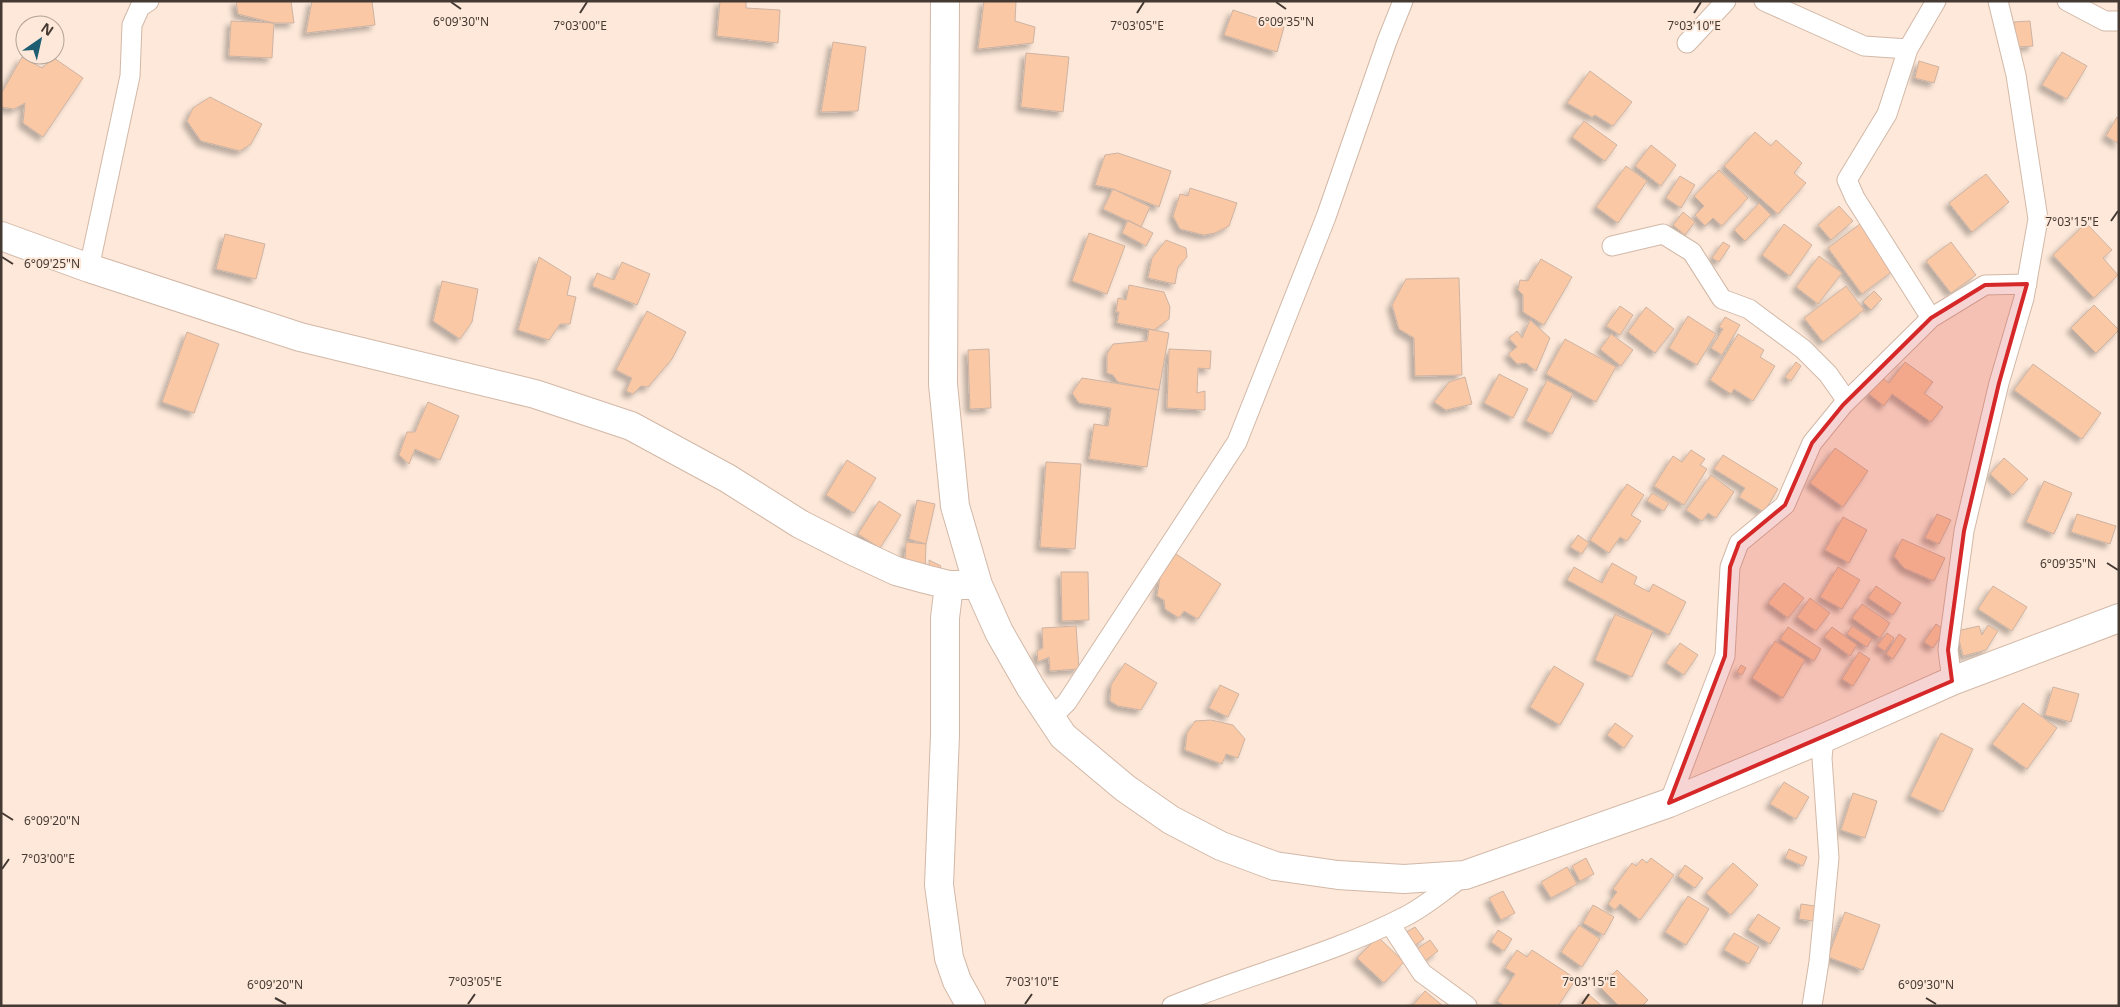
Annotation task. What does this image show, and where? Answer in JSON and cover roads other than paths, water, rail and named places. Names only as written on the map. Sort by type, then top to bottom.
[{"type":"main road","points":[[945,1],[943,384],[955,506],[978,585],[999,632],[1063,736],[1125,788],[1171,820],[1221,846],[1275,866],[1338,875],[1404,879],[1465,875],[1669,803],[1824,738],[1952,681],[2119,618]]},
{"type":"main road","points":[[1,236],[89,268],[300,337],[535,394],[631,426],[727,478],[800,524],[896,571],[948,585],[978,585]]},
{"type":"main road","points":[[948,585],[945,618],[945,735],[939,885],[949,958],[958,981],[972,1006]]},
{"type":"street","points":[[89,268],[130,76],[132,25],[140,7],[149,1]]},
{"type":"street","points":[[1051,718],[1067,702],[1237,442],[1326,216],[1387,41],[1403,1]]},
{"type":"street","points":[[1687,43],[1726,1]]},
{"type":"street","points":[[1764,1],[1864,46],[1908,48]]},
{"type":"street","points":[[1931,318],[1846,180],[1887,114],[1908,48],[1936,1]]},
{"type":"street","points":[[1952,681],[1948,650],[1964,531],[1998,383],[2027,284],[2038,219],[2016,75],[1998,1]]},
{"type":"street","points":[[2067,1],[2105,22],[2119,21]]},
{"type":"street","points":[[1612,246],[1663,234],[1692,252],[1722,299],[1749,309],[1802,349],[1828,374],[1847,401]]},
{"type":"street","points":[[1669,803],[1725,656],[1730,566],[1739,543],[1785,504],[1812,443],[1847,401],[1931,318],[1986,285],[2027,284]]},
{"type":"street","points":[[1812,1006],[1819,962],[1829,858],[1822,758],[1824,738]]},
{"type":"street","points":[[1172,1006],[1220,986],[1329,951],[1406,917],[1465,875]]},
{"type":"street","points":[[1390,924],[1422,973],[1466,1006]]}]
